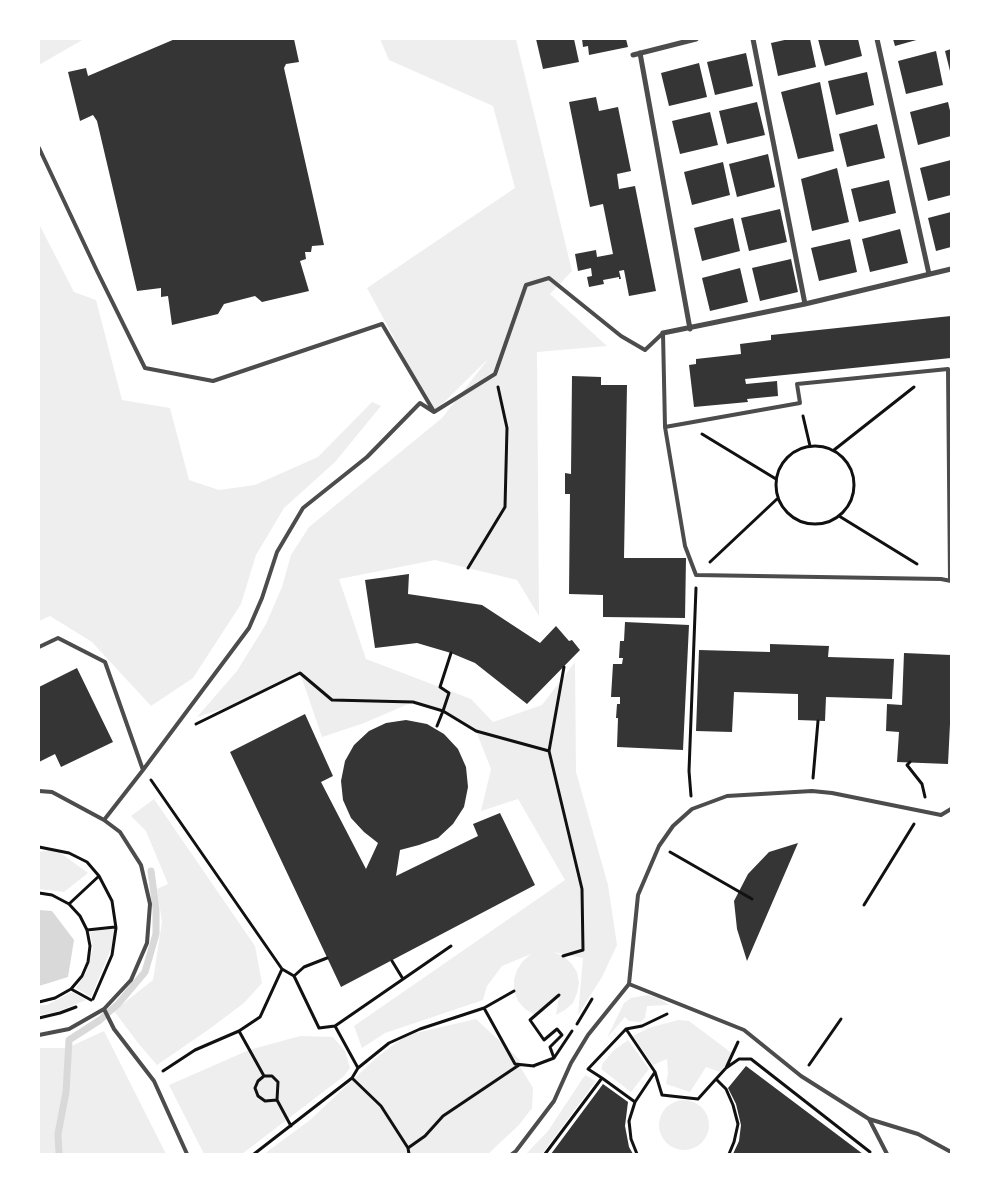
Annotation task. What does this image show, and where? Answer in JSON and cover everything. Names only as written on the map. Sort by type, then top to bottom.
[{"type":"street","points":[[633,55],[696,39]]},
{"type":"street","points":[[753,39],[805,304]]},
{"type":"street","points":[[877,39],[929,274]]},
{"type":"street","points":[[640,53],[690,328]]},
{"type":"street","points":[[663,333],[805,304],[951,269]]},
{"type":"lane","points":[[39,148],[97,271],[146,368],[213,381],[382,324],[434,412]]},
{"type":"lane","points":[[434,412],[495,374],[526,285],[549,278],[621,336],[645,350],[663,333]]},
{"type":"lane","points":[[663,333],[665,427],[685,546],[696,575],[950,580],[948,369],[797,384],[800,403],[665,427]]},
{"type":"lane","points":[[104,820],[144,770],[249,628],[262,598],[277,552],[304,508],[367,457],[420,403],[434,412]]},
{"type":"lane","points":[[39,648],[58,638],[105,662],[144,770]]},
{"type":"lane","points":[[39,791],[52,792],[104,820],[120,832],[141,865],[150,904],[147,943],[131,980],[104,1010],[70,1029],[39,1035]]},
{"type":"lane","points":[[512,1154],[554,1101],[571,1063],[588,1035],[629,984],[638,895],[659,846],[673,826],[692,809],[727,796],[812,791],[832,793],[941,815],[951,809]]},
{"type":"lane","points":[[629,984],[744,1030],[801,1076],[869,1119],[918,1134],[951,1152]]},
{"type":"lane","points":[[104,1010],[114,1029],[154,1081],[187,1154]]},
{"type":"lane","points":[[869,1119],[887,1154]]},
{"type":"path","points":[[834,450],[934,371]]},
{"type":"path","points":[[468,568],[505,507],[508,428],[495,374]]},
{"type":"path","points":[[800,403],[810,446]]},
{"type":"path","points":[[685,424],[776,479]]},
{"type":"path","points":[[810,446],[822,446],[834,450],[844,458],[851,468],[854,480],[854,493],[849,505],[839,516],[818,524],[805,523],[794,518],[784,510],[777,499],[776,479],[780,467],[787,457],[797,450],[810,446]]},
{"type":"path","points":[[692,809],[689,771],[696,575],[777,499]]},
{"type":"path","points":[[839,516],[918,565]]},
{"type":"path","points":[[437,726],[449,693],[440,687],[451,653]]},
{"type":"path","points":[[563,956],[583,950],[582,889],[549,751],[564,667]]},
{"type":"path","points":[[189,729],[300,673],[332,700],[413,702],[443,711],[476,731],[549,751]]},
{"type":"path","points":[[812,791],[818,721]]},
{"type":"path","points":[[910,762],[907,765],[922,784]]},
{"type":"path","points":[[144,770],[282,969],[294,976],[319,1028],[335,1026],[451,946]]},
{"type":"path","points":[[864,905],[922,811]]},
{"type":"path","points":[[659,846],[752,899]]},
{"type":"path","points":[[39,847],[69,853],[87,862],[99,876],[112,901],[115,927],[112,955],[92,1001],[60,1013],[39,1018]]},
{"type":"path","points":[[69,904],[99,876]]},
{"type":"path","points":[[39,893],[52,895],[69,904],[80,916],[87,930],[90,946],[88,962],[82,976],[72,989],[55,998],[39,1002]]},
{"type":"path","points":[[87,930],[115,927]]},
{"type":"path","points":[[294,976],[304,968],[327,958]]},
{"type":"path","points":[[392,961],[403,979]]},
{"type":"path","points":[[160,1074],[195,1050],[239,1031],[260,1018],[282,969]]},
{"type":"path","points":[[72,989],[92,1001]]},
{"type":"path","points":[[254,1154],[352,1078],[358,1068],[389,1042],[420,1029],[484,1008],[514,991]]},
{"type":"path","points":[[554,1058],[550,1047],[562,1035],[556,1029],[544,1040],[530,1020],[559,995]]},
{"type":"path","points":[[408,1148],[425,1136],[443,1116],[519,1065],[534,1066],[554,1058],[592,1000]]},
{"type":"path","points":[[484,1008],[515,1064],[534,1066]]},
{"type":"path","points":[[635,1102],[588,1068],[626,1029],[642,1026],[667,1014]]},
{"type":"path","points":[[801,1076],[841,1019]]},
{"type":"path","points":[[335,1026],[358,1068]]},
{"type":"path","points":[[626,1029],[655,1072],[662,1095],[698,1099],[726,1068],[739,1059],[751,1058],[872,1154]]},
{"type":"path","points":[[726,1068],[744,1030]]},
{"type":"path","points":[[239,1031],[264,1076]]},
{"type":"path","points":[[637,1154],[631,1139],[629,1120],[635,1102],[655,1072]]},
{"type":"path","points":[[277,1100],[266,1101],[258,1096],[255,1088],[258,1081],[264,1076],[272,1076],[278,1082],[277,1100],[291,1126]]},
{"type":"path","points":[[352,1078],[381,1106],[408,1148],[409,1154]]},
{"type":"path","points":[[545,1154],[602,1078]]},
{"type":"path","points":[[716,1079],[726,1089],[738,1124],[729,1154]]},
{"type":"shaded area","points":[[39,39],[84,39],[39,65]]},
{"type":"shaded area","points":[[380,39],[516,39],[572,271],[550,294],[607,346],[537,352],[539,616],[517,580],[435,560],[339,579],[366,659],[471,699],[493,722],[542,705],[575,662],[576,772],[608,885],[617,945],[602,977],[578,1015],[583,958],[553,952],[563,956],[577,972],[579,983],[577,993],[573,1003],[565,1010],[556,1015],[559,996],[535,1015],[525,1009],[518,1001],[514,991],[514,980],[517,970],[531,954],[502,966],[487,986],[483,1000],[385,1033],[362,1048],[354,1026],[565,880],[518,799],[481,811],[491,769],[476,731],[443,711],[413,702],[364,723],[322,737],[300,673],[228,707],[197,717],[237,671],[266,624],[282,587],[291,555],[309,527],[442,418],[489,358],[434,412],[367,288],[515,188],[493,106],[389,60]]},
{"type":"shaded area","points":[[39,224],[74,292],[96,300],[122,400],[170,408],[189,480],[219,490],[255,485],[318,457],[372,402],[381,406],[335,462],[284,508],[256,555],[241,604],[193,678],[151,706],[92,642],[50,616],[39,621]]},
{"type":"shaded area","points":[[154,799],[255,946],[262,983],[244,1003],[157,1065],[114,1011],[153,980],[162,922],[157,889],[168,884],[146,831],[131,816]]},
{"type":"shaded area","points":[[55,849],[88,873],[64,892],[39,889],[39,852]]},
{"type":"shaded area","points":[[39,910],[52,911],[74,940],[68,977],[39,986]]},
{"type":"shaded area","points":[[116,928],[111,949],[91,997],[76,988],[86,973],[93,948],[90,932]]},
{"type":"shaded area","points":[[72,992],[86,1000],[57,1012],[39,1015],[39,1005],[47,1005]]},
{"type":"shaded area","points":[[648,995],[659,998],[669,1005],[647,1006],[645,1018],[640,1022],[629,1021],[625,1017],[607,1038],[624,1003],[631,998]]},
{"type":"shaded area","points":[[476,1019],[520,1060],[519,1065],[533,1088],[532,1108],[519,1125],[488,1154],[264,1154],[310,1120],[377,1057],[407,1035]]},
{"type":"shaded area","points":[[678,1020],[689,1021],[733,1054],[720,1072],[706,1067],[690,1092],[666,1084],[668,1073],[667,1059],[653,1065],[633,1036],[649,1028]]},
{"type":"shaded area","points":[[104,1031],[166,1154],[39,1154],[39,1048],[67,1048]]},
{"type":"shaded area","points":[[300,1036],[333,1037],[345,1051],[350,1068],[344,1076],[242,1154],[204,1154],[169,1085],[249,1050]]},
{"type":"shaded area","points":[[628,1040],[649,1069],[631,1092],[601,1069],[603,1063],[613,1051]]},
{"type":"shaded area","points":[[585,1075],[596,1081],[542,1154],[526,1154],[548,1131]]},
{"type":"shaded area","points":[[679,1100],[689,1100],[702,1107],[709,1120],[709,1130],[702,1143],[689,1150],[679,1150],[670,1146],[663,1139],[659,1130],[659,1120],[663,1111],[670,1104]]},
{"type":"building","points":[[175,39],[294,39],[299,62],[286,64],[284,68],[324,245],[312,246],[311,252],[305,252],[306,259],[300,261],[309,291],[262,302],[255,296],[224,304],[218,314],[172,325],[168,296],[161,297],[161,288],[137,291],[97,121],[93,115],[80,121],[68,72],[86,68],[88,76]]},
{"type":"building","points":[[536,39],[574,39],[579,62],[543,69]]},
{"type":"building","points":[[582,39],[626,39],[628,47],[589,55],[588,46],[583,47]]},
{"type":"building","points":[[789,39],[810,39],[816,67],[778,76],[771,43]]},
{"type":"building","points":[[818,39],[858,39],[862,56],[825,66]]},
{"type":"building","points":[[893,39],[920,39],[895,46]]},
{"type":"building","points":[[951,49],[951,75],[945,51]]},
{"type":"building","points":[[936,51],[943,85],[906,94],[898,61]]},
{"type":"building","points":[[746,53],[753,86],[715,95],[707,62]]},
{"type":"building","points":[[699,63],[707,97],[669,106],[661,73]]},
{"type":"building","points":[[867,72],[874,105],[836,115],[828,81]]},
{"type":"building","points":[[820,82],[834,151],[798,159],[781,92]]},
{"type":"building","points":[[596,97],[599,111],[618,107],[631,171],[617,174],[619,189],[635,186],[656,291],[629,296],[624,270],[619,271],[621,279],[619,277],[603,280],[604,284],[589,287],[587,277],[592,276],[591,268],[578,271],[575,254],[596,250],[597,257],[613,254],[603,204],[590,207],[569,102]]},
{"type":"building","points":[[757,102],[765,135],[727,144],[719,111]]},
{"type":"building","points":[[948,102],[951,115],[951,136],[918,145],[910,112]]},
{"type":"building","points":[[710,112],[718,145],[680,154],[672,121]]},
{"type":"building","points":[[877,124],[885,158],[847,167],[839,134]]},
{"type":"building","points":[[768,154],[775,187],[737,197],[729,164]]},
{"type":"building","points":[[951,160],[951,195],[928,201],[920,168]]},
{"type":"building","points":[[723,162],[730,195],[692,205],[684,172]]},
{"type":"building","points":[[837,168],[849,222],[812,231],[801,179]]},
{"type":"building","points":[[889,180],[896,213],[859,222],[851,189]]},
{"type":"building","points":[[780,209],[787,242],[749,251],[741,218]]},
{"type":"building","points":[[951,212],[951,247],[936,251],[928,218]]},
{"type":"building","points":[[733,218],[740,251],[702,261],[694,228]]},
{"type":"building","points":[[900,229],[908,263],[870,272],[862,239]]},
{"type":"building","points":[[850,239],[857,272],[819,281],[811,248]]},
{"type":"building","points":[[791,259],[798,292],[760,301],[752,268]]},
{"type":"building","points":[[740,268],[748,302],[710,311],[702,278]]},
{"type":"building","points":[[951,316],[951,358],[745,379],[746,384],[777,381],[778,396],[747,399],[748,402],[694,407],[689,365],[696,364],[696,359],[741,354],[740,344],[771,340],[771,335]]},
{"type":"building","points":[[572,376],[601,377],[601,385],[627,385],[624,558],[686,558],[685,618],[603,617],[603,595],[569,594],[570,494],[565,494],[565,473],[571,474]]},
{"type":"building","points":[[409,574],[408,594],[482,605],[540,643],[556,626],[580,650],[527,704],[475,663],[451,653],[417,643],[375,648],[365,580]]},
{"type":"building","points":[[625,622],[689,625],[683,750],[617,747],[618,718],[616,718],[617,704],[620,704],[620,697],[611,697],[613,664],[622,664],[623,658],[619,658],[620,641],[624,641]]},
{"type":"building","points":[[770,644],[829,646],[828,657],[894,659],[892,699],[826,697],[825,721],[798,720],[798,694],[734,692],[732,732],[696,731],[699,650],[770,652]]},
{"type":"building","points":[[904,653],[951,655],[948,764],[897,762],[899,732],[886,731],[887,704],[902,705]]},
{"type":"building","points":[[77,668],[113,742],[61,767],[55,754],[39,762],[39,687]]},
{"type":"building","points":[[305,714],[333,776],[321,782],[366,869],[378,843],[351,818],[343,800],[341,781],[345,761],[354,745],[369,731],[386,723],[406,720],[427,724],[444,734],[458,749],[466,767],[468,787],[464,807],[453,824],[438,838],[400,850],[396,876],[478,836],[473,824],[500,813],[535,885],[341,987],[230,752]]},
{"type":"building","points":[[798,843],[747,961],[737,929],[734,901],[748,874],[769,852]]},
{"type":"building","points":[[746,1066],[863,1154],[733,1154],[739,1141],[741,1125],[736,1104],[728,1088]]},
{"type":"building","points":[[603,1084],[628,1102],[625,1126],[629,1147],[633,1154],[551,1154]]},
{"type":"waterway","points":[[59,1154],[58,1134],[66,1092],[69,1040],[100,1020],[118,1004],[145,972],[156,934],[156,909],[151,871]]}]
